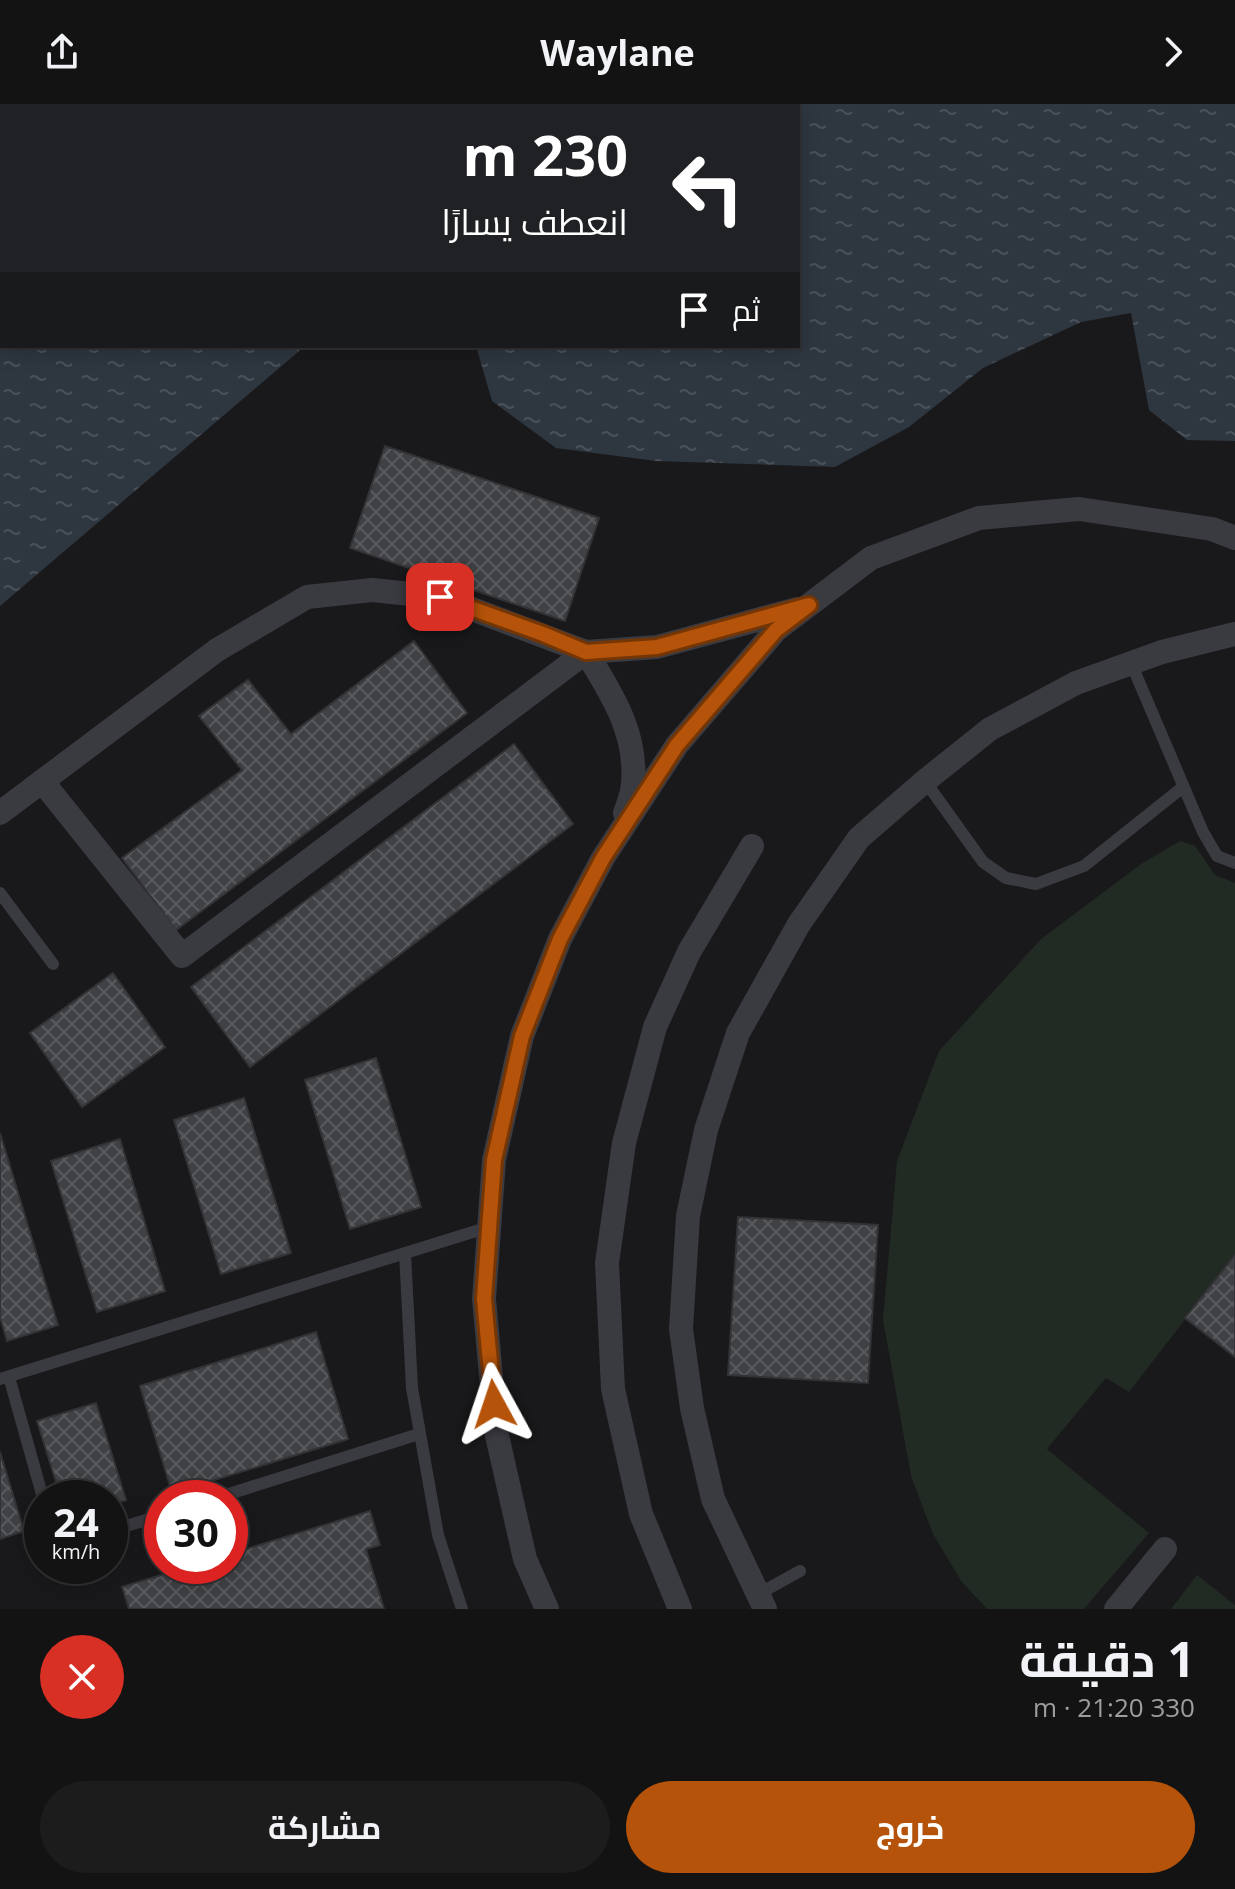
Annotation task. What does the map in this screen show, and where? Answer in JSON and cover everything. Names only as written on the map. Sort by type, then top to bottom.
[{"type":"street","points":[[547,1609],[525,1559],[496,1431],[484,1299],[489,1227],[494,1160],[522,1036],[560,939],[603,858],[677,745],[776,630],[871,558],[979,518],[1079,509],[1212,529],[1235,538]]},
{"type":"street","points":[[0,813],[217,650],[307,597],[372,590],[440,597],[586,652],[657,647],[809,605]]},
{"type":"street","points":[[761,1602],[713,1499],[692,1408],[681,1329],[688,1216],[706,1130],[738,1033],[799,924],[859,838],[925,781],[990,729],[1076,683],[1162,652],[1235,634]]},
{"type":"street","points":[[42,781],[182,956],[586,652]]},
{"type":"street","points":[[586,652],[622,711],[632,755],[633,783],[620,833]]},
{"type":"street","points":[[680,1609],[641,1514],[613,1389],[607,1263],[624,1143],[655,1027],[689,952],[752,846]]},
{"type":"street","points":[[1116,1609],[1165,1549]]},
{"type":"lane","points":[[1131,663],[1203,832],[1217,856],[1235,863]]},
{"type":"lane","points":[[925,781],[983,862],[1006,878],[1036,884],[1084,866],[1183,787]]},
{"type":"lane","points":[[0,893],[53,964]]},
{"type":"lane","points":[[37,1480],[4,1378],[489,1227]]},
{"type":"lane","points":[[405,1253],[412,1388],[419,1434],[438,1535],[462,1609]]},
{"type":"lane","points":[[248,1488],[419,1434]]},
{"type":"lane","points":[[761,1602],[800,1571]]},
{"type":"shaded area","points":[[1180,841],[1195,846],[1215,875],[1235,883],[1235,1255],[1129,1392],[1106,1378],[1047,1449],[1149,1533],[1084,1609],[987,1609],[961,1581],[933,1534],[911,1476],[883,1320],[897,1161],[939,1051],[1041,939],[1141,864]]},
{"type":"shaded area","points":[[1197,1575],[1235,1605],[1235,1609],[1171,1609]]},
{"type":"water","points":[[800,104],[1235,104],[1235,441],[1187,440],[1149,410],[1131,313],[1081,322],[983,368],[909,427],[835,467],[656,461],[556,448],[492,401],[477,348],[800,348]]},
{"type":"water","points":[[0,348],[303,348],[0,606]]},
{"type":"building","points":[[385,446],[599,518],[565,621],[350,548]]},
{"type":"building","points":[[414,641],[467,713],[176,930],[122,858],[242,770],[199,716],[248,680],[291,734]]},
{"type":"building","points":[[514,744],[573,824],[250,1067],[191,987]]},
{"type":"building","points":[[113,973],[165,1047],[82,1107],[30,1033]]},
{"type":"building","points":[[376,1058],[421,1207],[350,1229],[305,1080]]},
{"type":"building","points":[[244,1098],[291,1253],[221,1274],[174,1120]]},
{"type":"building","points":[[0,1133],[58,1325],[7,1341],[0,1317]]},
{"type":"building","points":[[120,1139],[165,1291],[97,1312],[51,1161]]},
{"type":"building","points":[[738,1217],[878,1225],[868,1383],[728,1375]]},
{"type":"building","points":[[1235,1255],[1235,1357],[1185,1318]]},
{"type":"building","points":[[316,1332],[348,1439],[214,1480],[168,1480],[140,1386]]},
{"type":"building","points":[[96,1403],[120,1480],[55,1480],[37,1421]]},
{"type":"building","points":[[0,1452],[24,1531],[0,1539]]},
{"type":"building","points":[[370,1511],[380,1545],[366,1549],[384,1609],[129,1609],[122,1587],[144,1580],[144,1584],[248,1584],[248,1548]]},
{"type":"route","points":[[440,597],[586,652],[657,647],[809,605],[776,630],[677,745],[603,858],[560,939],[522,1036],[494,1160],[484,1299],[494,1404]]}]
